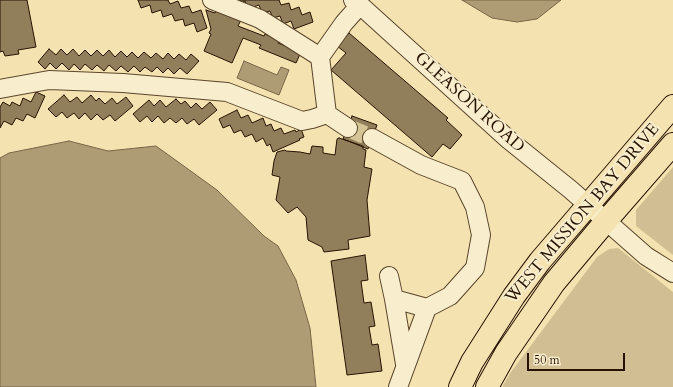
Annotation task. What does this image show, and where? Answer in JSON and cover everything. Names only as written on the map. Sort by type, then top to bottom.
[{"type":"main road","name":"WEST MISSION BAY DRIVE","points":[[460,387],[472,362],[514,296],[540,261],[673,106]]},
{"type":"main road","name":"WEST MISSION BAY DRIVE","points":[[487,387],[506,353],[546,294],[606,221],[673,144]]},
{"type":"street","points":[[212,0],[260,19],[320,57]]},
{"type":"street","points":[[348,128],[327,114],[320,57],[344,24],[356,3]]},
{"type":"street","name":"GLEASON ROAD","points":[[356,3],[509,140],[571,190],[646,256],[673,272]]},
{"type":"street","points":[[0,89],[49,80],[123,83],[227,92],[302,121],[327,114]]},
{"type":"street","points":[[372,138],[421,165],[462,181],[475,206],[480,235],[474,268],[450,296],[427,308],[398,387]]},
{"type":"street","points":[[389,276],[406,366]]},
{"type":"street","points":[[394,299],[427,308]]},
{"type":"shaded area","points":[[462,0],[561,0],[537,19],[517,22],[492,18]]},
{"type":"shaded area","points":[[244,61],[277,75],[281,67],[289,70],[279,95],[237,78]]},
{"type":"shaded area","points":[[69,141],[108,151],[156,146],[217,190],[264,236],[278,246],[296,280],[310,328],[316,387],[0,387],[0,158],[9,153]]},
{"type":"shaded area","points":[[673,167],[673,255],[636,226],[636,210]]},
{"type":"shaded area","points":[[618,248],[673,292],[673,387],[502,387],[511,372],[597,257],[609,249]]},
{"type":"building","points":[[0,0],[27,0],[36,47],[18,50],[19,54],[5,56],[3,51],[0,52]]},
{"type":"building","points":[[138,0],[168,0],[170,4],[178,1],[181,8],[189,6],[192,13],[201,10],[207,28],[197,32],[194,23],[185,26],[183,19],[175,21],[172,14],[163,17],[161,10],[152,13],[150,5],[141,8]]},
{"type":"building","points":[[240,0],[279,0],[281,5],[289,3],[291,10],[299,7],[302,15],[310,12],[313,22],[294,29],[291,21],[283,24],[280,16],[273,18],[270,11],[262,13],[259,5],[248,9],[245,1],[241,3]]},
{"type":"building","points":[[206,10],[215,13],[217,10],[241,20],[238,26],[264,36],[265,34],[279,40],[278,43],[301,52],[296,63],[259,48],[261,45],[243,38],[232,63],[204,51],[211,34],[209,33],[211,29]]},
{"type":"building","points":[[349,33],[448,118],[446,120],[462,135],[450,149],[443,144],[432,157],[331,70],[346,53],[337,46]]},
{"type":"building","points":[[49,49],[56,55],[61,49],[67,55],[73,49],[79,56],[85,50],[91,56],[97,50],[103,56],[109,50],[115,57],[121,51],[127,57],[132,52],[138,58],[144,52],[151,58],[156,53],[163,59],[168,53],[174,59],[179,54],[186,60],[191,54],[199,61],[187,74],[180,68],[174,74],[168,68],[163,73],[157,67],[152,72],[145,67],[140,72],[134,66],[128,72],[121,66],[116,71],[109,65],[104,71],[97,65],[92,70],[85,64],[80,70],[74,64],[69,70],[62,63],[56,69],[50,63],[45,69],[38,62]]},
{"type":"building","points":[[36,92],[45,96],[35,118],[27,114],[23,121],[16,118],[12,125],[4,121],[0,128],[0,107],[3,102],[10,106],[12,102],[20,106],[23,98],[31,102]]},
{"type":"building","points":[[64,95],[70,102],[77,97],[82,103],[91,95],[96,101],[99,98],[105,104],[112,98],[117,104],[126,97],[133,106],[115,121],[110,115],[103,120],[97,114],[91,120],[85,113],[79,119],[74,113],[67,118],[62,112],[56,117],[48,109]]},
{"type":"building","points":[[176,99],[181,104],[185,101],[191,108],[196,103],[202,109],[210,102],[217,110],[199,125],[194,119],[187,124],[182,118],[176,123],[170,118],[164,123],[158,116],[152,122],[147,116],[140,122],[133,114],[149,100],[154,106],[160,100],[166,107]]},
{"type":"building","points":[[237,110],[241,118],[248,115],[252,123],[263,118],[266,126],[271,124],[274,131],[281,128],[284,134],[295,130],[296,132],[301,129],[304,137],[273,152],[270,144],[267,146],[263,138],[256,142],[252,134],[245,137],[241,130],[234,133],[230,125],[223,128],[219,119]]},
{"type":"building","points":[[352,116],[377,125],[368,149],[343,139]]},
{"type":"building","points":[[339,138],[363,146],[363,149],[366,150],[364,167],[372,169],[367,200],[370,236],[348,240],[349,249],[324,252],[322,247],[308,240],[306,217],[297,207],[288,213],[276,200],[280,177],[272,175],[277,152],[285,150],[310,154],[312,146],[323,147],[323,153],[335,155],[337,139]]},
{"type":"building","points":[[365,255],[368,280],[361,281],[364,303],[371,302],[375,326],[369,327],[372,345],[378,344],[382,371],[347,375],[331,261]]},
{"type":"tunnel","points":[[348,128],[372,138]]}]
